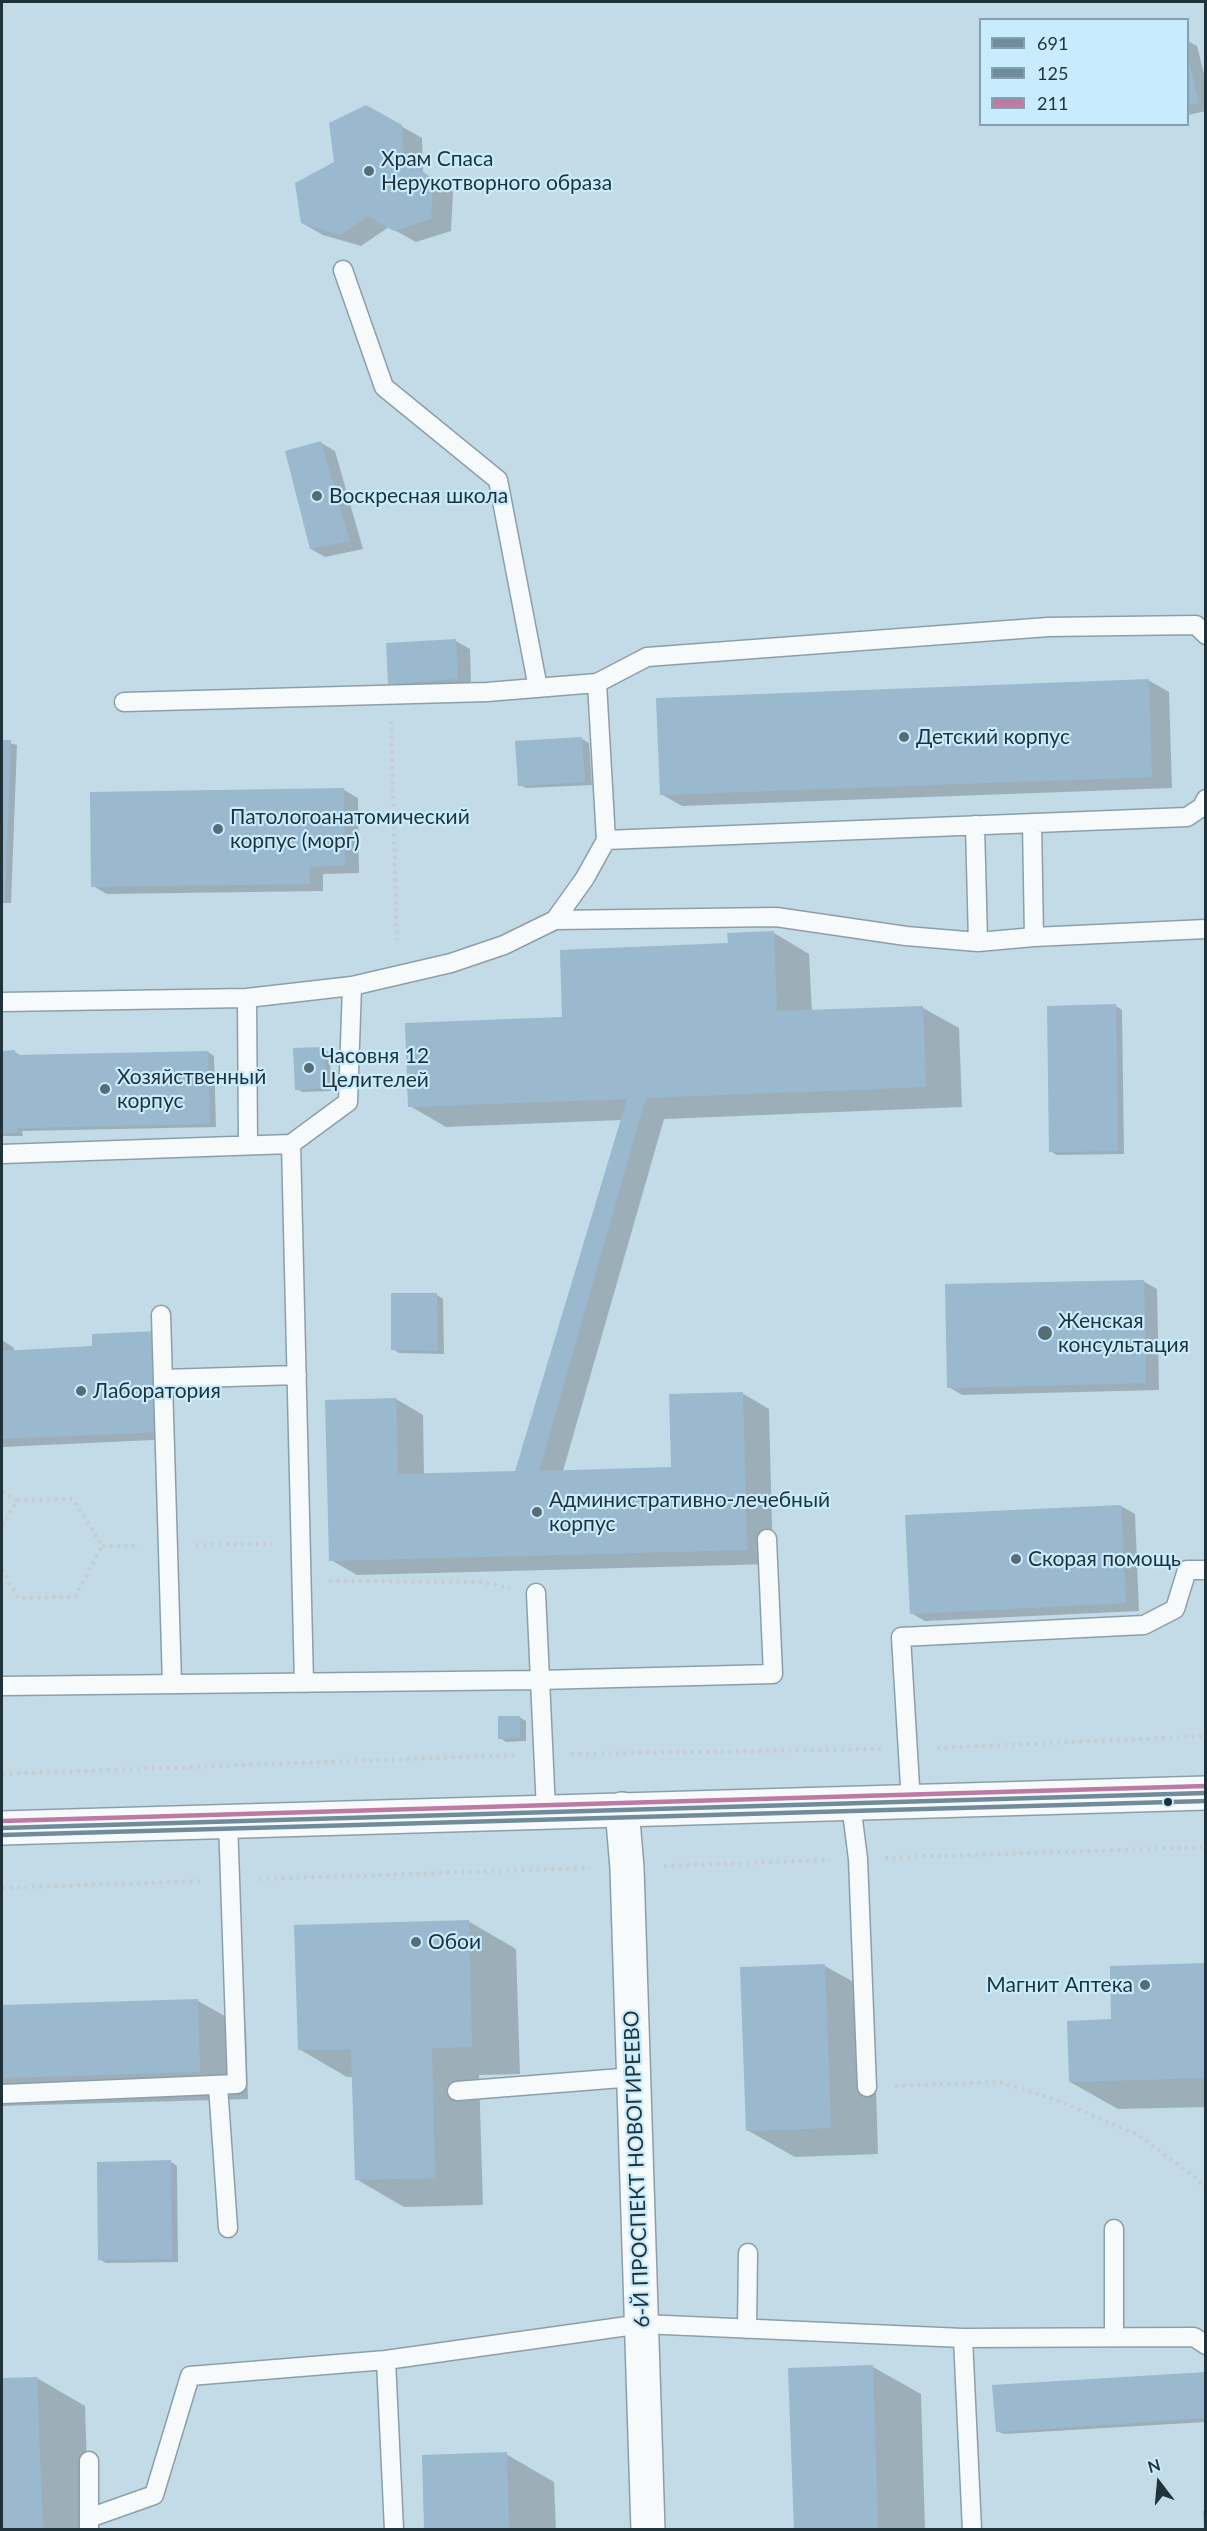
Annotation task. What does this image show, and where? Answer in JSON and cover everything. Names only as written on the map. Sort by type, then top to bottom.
[{"type":"street","points":[[2,1828],[546,1810],[911,1803],[1206,1793]]},
{"type":"street","name":"6-Й ПРОСПЕКТ НОВОГИРЕЕВО","points":[[622,1809],[627,1868],[648,2529]]},
{"type":"lane","points":[[343,270],[384,387],[498,480],[538,688]]},
{"type":"lane","points":[[124,702],[390,695],[538,688],[597,683],[647,657],[1048,627],[1196,625],[1206,635]]},
{"type":"lane","points":[[555,920],[585,878],[606,840],[597,683]]},
{"type":"lane","points":[[606,840],[1187,817],[1202,807],[1206,799]]},
{"type":"lane","points":[[1032,823],[1034,937]]},
{"type":"lane","points":[[975,825],[978,942]]},
{"type":"lane","points":[[2,1002],[247,998],[352,986],[450,963],[504,945],[555,920],[776,917],[906,936],[978,942],[1034,937],[1206,929]]},
{"type":"lane","points":[[2,1154],[291,1144],[348,1102],[352,986]]},
{"type":"lane","points":[[247,998],[249,1145]]},
{"type":"lane","points":[[291,1144],[304,1683]]},
{"type":"lane","points":[[161,1315],[172,1684]]},
{"type":"lane","points":[[163,1379],[297,1375]]},
{"type":"lane","points":[[2,1686],[539,1680],[773,1674],[767,1539]]},
{"type":"lane","points":[[911,1803],[901,1637],[1144,1625],[1175,1609],[1187,1570],[1206,1570]]},
{"type":"lane","points":[[536,1593],[546,1810]]},
{"type":"lane","points":[[851,1804],[858,1859],[867,2087]]},
{"type":"lane","points":[[2,2094],[237,2084],[228,1820]]},
{"type":"lane","points":[[457,2091],[634,2077]]},
{"type":"lane","points":[[218,2086],[228,2228]]},
{"type":"lane","points":[[1114,2229],[1114,2337]]},
{"type":"lane","points":[[747,2329],[748,2253]]},
{"type":"lane","points":[[89,2461],[89,2524],[154,2495],[190,2376],[386,2360],[642,2324],[963,2338],[1194,2337],[1206,2345]]},
{"type":"lane","points":[[963,2338],[972,2529]]},
{"type":"lane","points":[[386,2360],[394,2529]]},
{"type":"path","points":[[390,695],[397,940]]},
{"type":"path","points":[[2,1492],[17,1500],[73,1499],[102,1546]]},
{"type":"path","points":[[2,1526],[17,1500]]},
{"type":"path","points":[[102,1546],[301,1544]]},
{"type":"path","points":[[2,1569],[18,1598],[75,1597],[102,1546]]},
{"type":"path","points":[[302,1581],[480,1582],[536,1593]]},
{"type":"path","points":[[2,1774],[544,1754],[908,1749],[1206,1736]]},
{"type":"path","points":[[867,2087],[1000,2082],[1054,2099],[1138,2135],[1196,2178],[1206,2190]]},
{"type":"building","points":[[1189,62],[1199,103],[1189,105]]},
{"type":"building","name":"Храм Спаса Нерукотворного образа","points":[[366,105],[402,125],[403,158],[433,179],[431,219],[394,231],[368,216],[340,235],[301,223],[295,183],[334,162],[329,123]]},
{"type":"building","name":"Воскресная школа","points":[[321,441],[350,541],[310,549],[285,451]]},
{"type":"building","points":[[456,639],[458,679],[388,684],[386,643]]},
{"type":"building","name":"Детский корпус","points":[[1149,679],[1152,777],[660,795],[656,698]]},
{"type":"building","points":[[582,737],[585,782],[518,786],[515,741]]},
{"type":"building","points":[[2,740],[11,740],[5,900],[2,900]]},
{"type":"building","name":"Патологоанатомический корпус (морг)","points":[[344,788],[345,865],[309,867],[310,884],[91,887],[90,792]]},
{"type":"building","points":[[774,931],[777,1011],[923,1006],[926,1087],[646,1098],[539,1471],[671,1467],[669,1394],[743,1392],[747,1550],[329,1561],[325,1400],[396,1398],[398,1474],[515,1471],[627,1099],[408,1107],[405,1023],[562,1017],[560,950],[728,943],[727,933]]},
{"type":"building","points":[[1116,1004],[1118,1151],[1049,1152],[1047,1006]]},
{"type":"building","name":"Часовня 12 Целителей","points":[[324,1047],[325,1088],[295,1090],[293,1048]]},
{"type":"building","name":"Хозяйственный корпус","points":[[15,1050],[15,1055],[208,1051],[210,1124],[16,1128],[17,1133],[2,1133],[2,1051]]},
{"type":"building","name":"Женская консультация","points":[[1144,1280],[1146,1383],[947,1388],[945,1284]]},
{"type":"building","points":[[391,1293],[437,1293],[438,1351],[391,1350]]},
{"type":"building","name":"Лаборатория","points":[[157,1331],[161,1432],[2,1439],[2,1351],[92,1346],[92,1334]]},
{"type":"building","name":"Скорая помощь","points":[[1121,1505],[1126,1603],[910,1614],[905,1515]]},
{"type":"building","points":[[498,1716],[520,1716],[520,1738],[498,1739]]},
{"type":"building","points":[[469,1920],[472,2047],[432,2048],[435,2178],[355,2180],[351,2049],[298,2050],[294,1925]]},
{"type":"building","points":[[1206,1963],[1206,2078],[1069,2082],[1067,2021],[1111,2019],[1110,1966]]},
{"type":"building","points":[[825,1964],[831,2128],[746,2131],[740,1967]]},
{"type":"building","points":[[198,1999],[200,2072],[2,2078],[2,2005]]},
{"type":"building","points":[[171,2160],[172,2259],[98,2260],[97,2162]]},
{"type":"building","points":[[873,2365],[878,2529],[794,2530],[788,2368]]},
{"type":"building","points":[[1206,2372],[1206,2418],[996,2432],[992,2385]]},
{"type":"building","points":[[37,2377],[43,2530],[2,2530],[2,2378]]},
{"type":"building","points":[[507,2452],[509,2530],[424,2530],[422,2455]]},
{"type":"transit line","name":"211","points":[[2,1821],[1206,1786]]},
{"type":"transit line","name":"691","points":[[2,1828],[1206,1793]]},
{"type":"transit line","name":"125","points":[[2,1835],[1206,1801]]},
{"type":"place","name":"Храм Спаса Нерукотворного образа","points":[[369,171]]},
{"type":"place","name":"Воскресная школа","points":[[317,496]]},
{"type":"place","name":"Детский корпус","points":[[904,737]]},
{"type":"place","name":"Патологоанатомический корпус (морг)","points":[[218,829]]},
{"type":"place","name":"Часовня 12 Целителей","points":[[309,1068]]},
{"type":"place","name":"Хозяйственный корпус","points":[[105,1089]]},
{"type":"place","name":"Женская консультация","points":[[1045,1333]]},
{"type":"place","name":"Лаборатория","points":[[81,1391]]},
{"type":"place","name":"Административно-лечебный корпус","points":[[537,1512]]},
{"type":"place","name":"Скорая помощь","points":[[1016,1559]]},
{"type":"place","name":"Обои","points":[[416,1942]]},
{"type":"place","name":"Магнит Аптека","points":[[1145,1985]]}]
